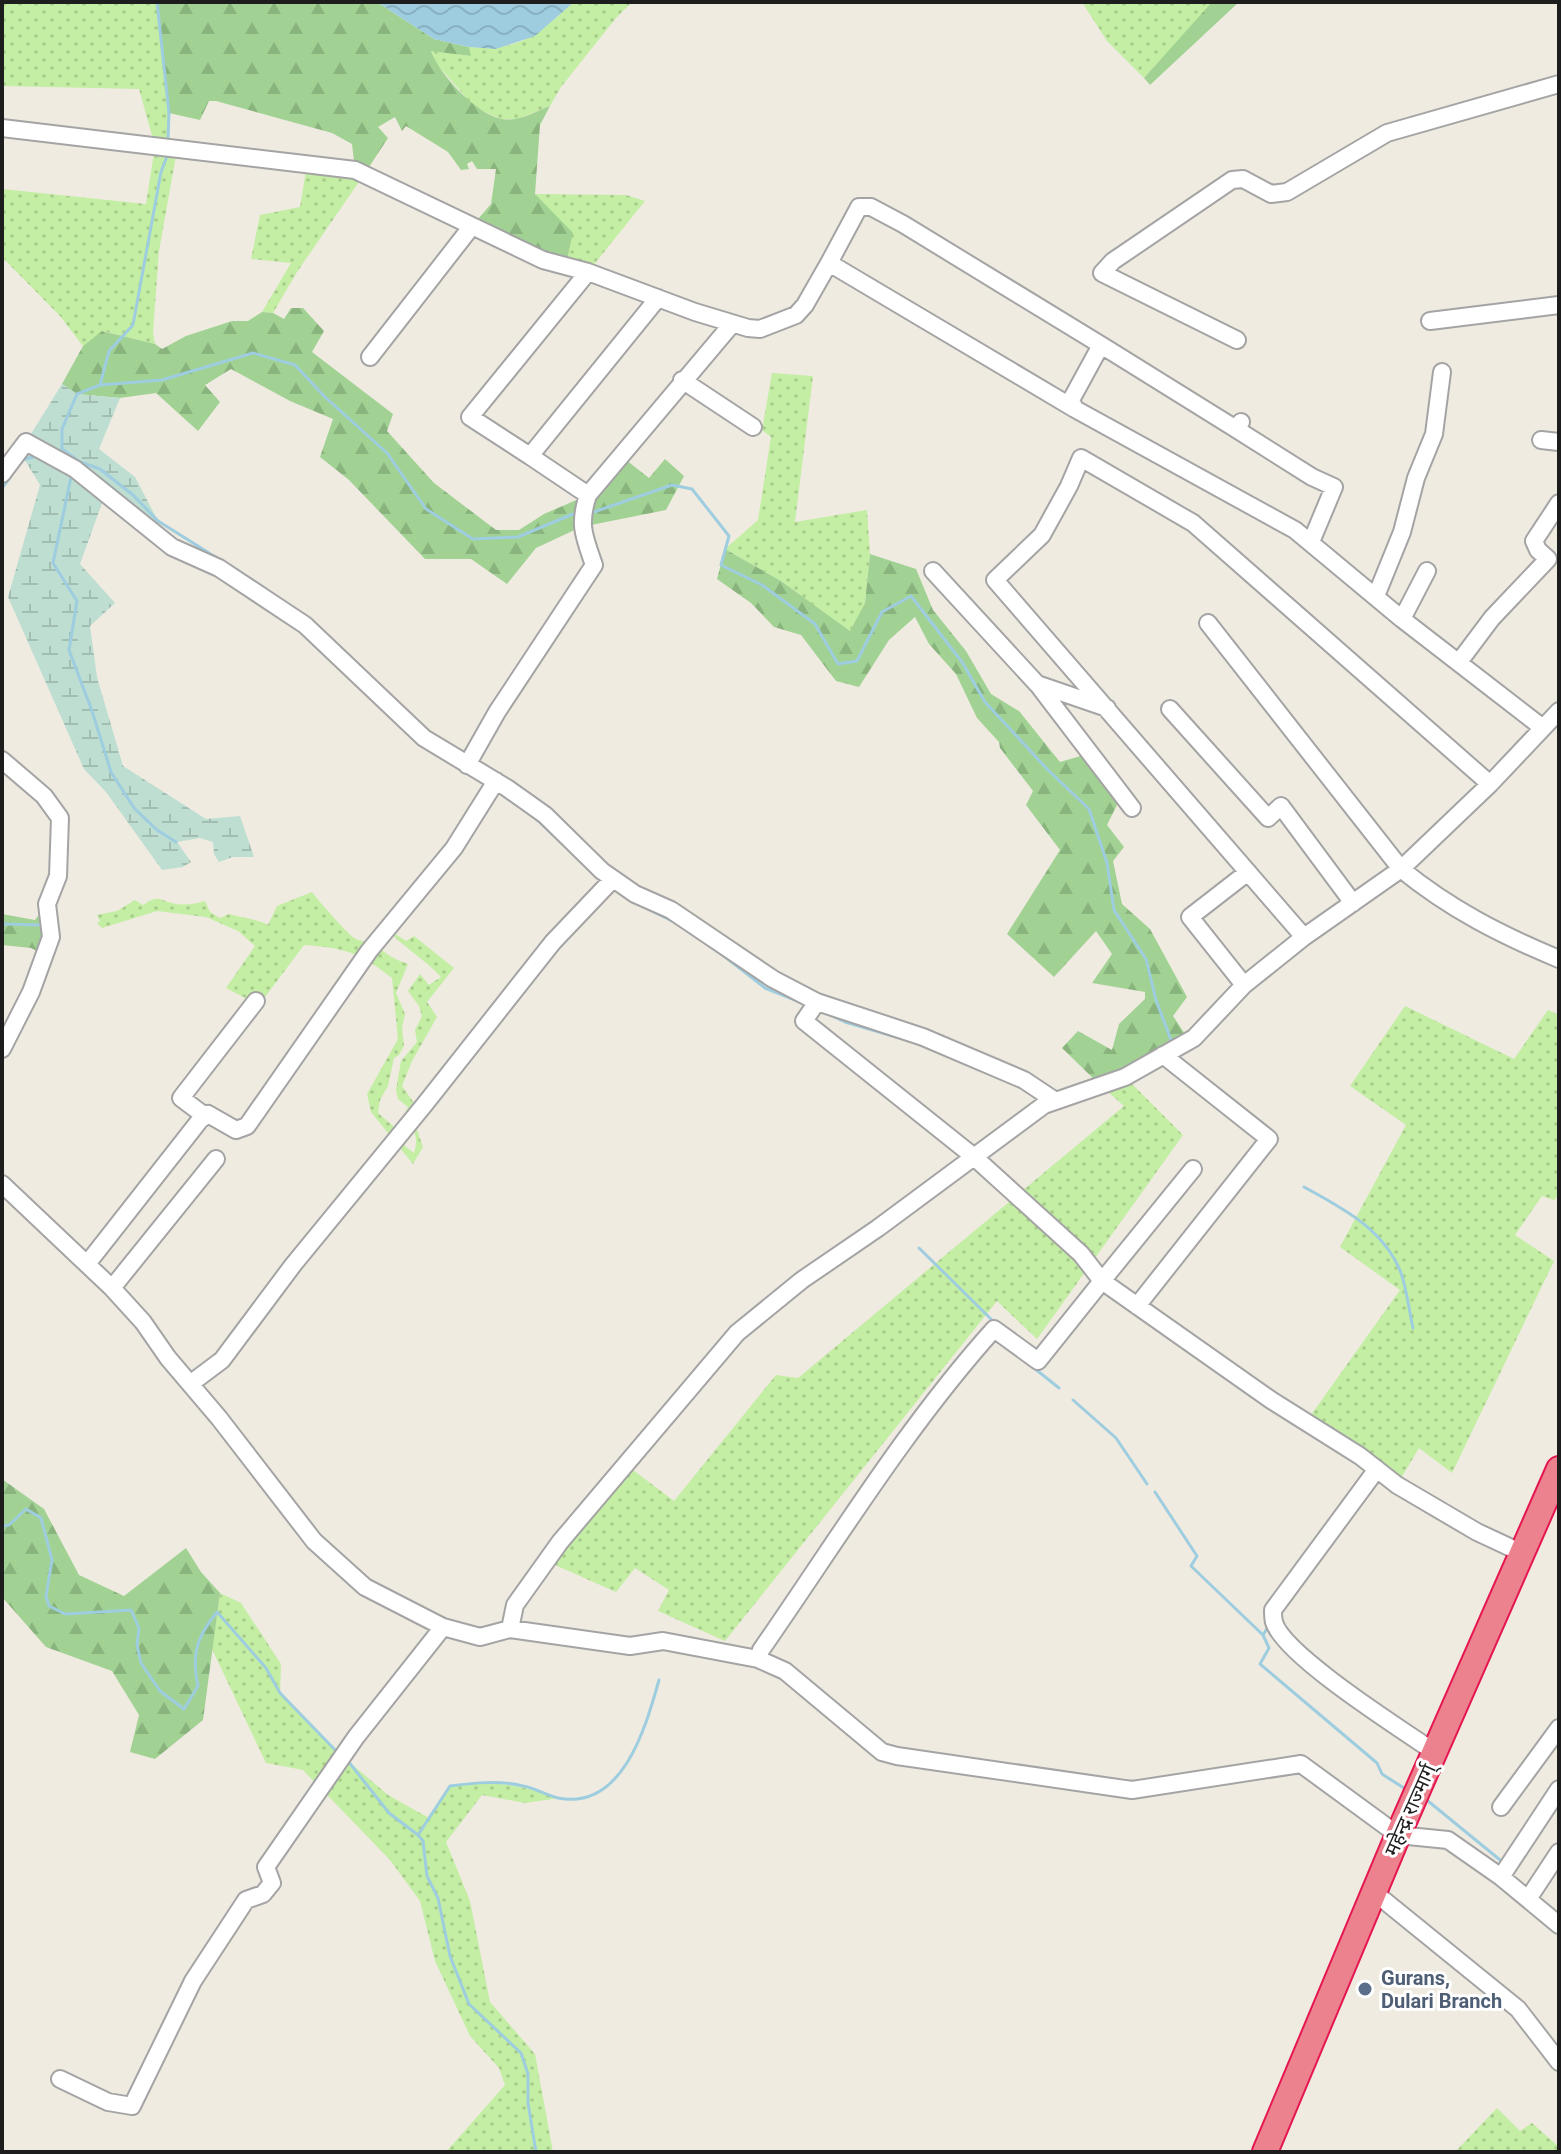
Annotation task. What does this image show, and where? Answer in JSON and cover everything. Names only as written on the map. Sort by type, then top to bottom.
[{"type":"highway","name":"महेन्द्र राज्मार्ग्","points":[[1265,2152],[1398,1835],[1559,1469]]},
{"type":"street","points":[[1237,340],[1102,273],[1123,254],[1232,180],[1243,179],[1271,194],[1287,192],[1387,133],[1559,84]]},
{"type":"street","points":[[2,128],[355,170],[543,260],[588,272],[732,324],[760,329],[796,315],[805,305],[859,207],[871,207],[1238,426],[1312,477],[1334,487],[1311,542]]},
{"type":"street","points":[[370,357],[472,226]]},
{"type":"street","points":[[829,263],[1075,409],[1295,530],[1402,619],[1543,728]]},
{"type":"street","points":[[588,272],[470,417],[588,495]]},
{"type":"street","points":[[530,456],[658,298]]},
{"type":"street","points":[[1430,321],[1559,305]]},
{"type":"street","points":[[467,765],[497,712],[594,565],[581,527],[588,495],[732,324]]},
{"type":"street","points":[[1075,409],[1071,400],[1101,345]]},
{"type":"street","points":[[1376,596],[1402,532],[1416,478],[1434,434],[1442,372]]},
{"type":"street","points":[[682,380],[753,427]]},
{"type":"street","points":[[1541,440],[1559,442]]},
{"type":"street","points":[[2,474],[26,442],[75,469],[172,547],[219,568],[305,625],[424,738],[545,815],[602,871],[635,894],[671,910],[773,979],[817,1002],[923,1037],[1024,1080],[1054,1100]]},
{"type":"street","points":[[1304,937],[995,580],[1042,535],[1081,458],[1193,523],[1490,784]]},
{"type":"street","points":[[1459,662],[1492,618],[1548,559],[1534,541],[1559,503]]},
{"type":"street","points":[[933,571],[1037,684],[1132,808]]},
{"type":"street","points":[[1402,619],[1427,571]]},
{"type":"street","points":[[1208,623],[1401,869],[1436,898],[1515,941],[1559,959]]},
{"type":"street","points":[[1037,684],[1108,708]]},
{"type":"street","points":[[1170,709],[1268,818],[1281,806],[1353,903]]},
{"type":"street","points":[[510,1629],[515,1605],[560,1542],[737,1333],[802,1280],[1054,1100],[1125,1077],[1194,1038],[1244,985],[1304,937],[1401,869],[1490,784],[1559,711]]},
{"type":"street","points":[[2,760],[44,796],[60,818],[58,876],[47,904],[51,937],[31,992],[2,1049]]},
{"type":"street","points":[[87,1264],[200,1120],[208,1114],[236,1130],[247,1126],[369,951],[454,848],[496,781]]},
{"type":"street","points":[[1244,985],[1190,917],[1248,872]]},
{"type":"street","points":[[190,1384],[222,1360],[293,1265],[553,942],[613,879]]},
{"type":"street","points":[[200,1120],[201,1113],[181,1098],[256,1001]]},
{"type":"street","points":[[817,1002],[804,1021],[973,1156],[1081,1254],[1102,1281],[1271,1400],[1447,1516],[1522,1553]]},
{"type":"street","points":[[1137,1306],[1269,1139],[1163,1055]]},
{"type":"street","points":[[112,1288],[216,1159]]},
{"type":"street","points":[[758,1659],[761,1650],[891,1461],[942,1391],[994,1329],[1038,1361],[1193,1169]]},
{"type":"street","points":[[2,1184],[112,1288],[143,1322],[314,1541],[365,1587],[443,1627],[480,1637],[510,1629],[630,1646],[663,1641],[758,1659],[785,1671],[882,1752],[944,1763],[1132,1790],[1301,1764],[1398,1835],[1448,1840],[1501,1877],[1559,1925]]},
{"type":"street","points":[[1377,1469],[1273,1610],[1274,1624],[1290,1646],[1327,1677],[1436,1753]]},
{"type":"street","points":[[60,2079],[108,2102],[132,2106],[193,1981],[246,1900],[263,1894],[272,1883],[266,1867],[356,1737],[443,1627]]},
{"type":"street","points":[[1501,1807],[1559,1728]]},
{"type":"street","points":[[1501,1877],[1559,1789]]},
{"type":"street","points":[[1528,1899],[1559,1852]]},
{"type":"street","points":[[1375,1893],[1518,2009],[1559,2062]]},
{"type":"green space","points":[[2,2],[157,2],[169,113],[168,140],[177,150],[159,251],[153,332],[155,344],[103,331],[83,346],[60,316],[2,257],[2,189],[146,204],[155,146],[139,89],[2,86]]},
{"type":"green space","points":[[157,2],[377,2],[434,39],[469,47],[471,56],[431,51],[450,82],[481,110],[508,120],[550,106],[540,125],[535,194],[573,233],[568,255],[571,268],[472,226],[491,204],[496,169],[477,169],[472,161],[467,164],[469,169],[461,170],[448,152],[406,126],[402,131],[395,117],[378,127],[388,138],[365,173],[355,170],[352,144],[332,133],[216,101],[209,101],[200,120],[169,113]]},
{"type":"green space","points":[[574,2],[632,2],[561,87],[550,106],[518,119],[501,119],[475,108],[435,62],[431,50],[470,56],[469,47],[502,46],[527,38]]},
{"type":"green space","points":[[1082,2],[1212,4],[1144,78],[1107,41]]},
{"type":"green space","points":[[1212,2],[1239,2],[1150,85],[1144,78]]},
{"type":"green space","points":[[307,165],[365,173],[297,272],[273,313],[262,312],[291,263],[251,259],[260,215],[300,207]]},
{"type":"green space","points":[[535,194],[626,195],[645,201],[588,272],[571,268],[568,255]]},
{"type":"green space","points":[[291,308],[303,308],[324,331],[312,352],[393,414],[387,431],[434,483],[496,530],[519,530],[544,514],[588,495],[621,456],[649,478],[665,459],[684,476],[666,510],[581,527],[536,548],[507,584],[471,559],[425,559],[349,480],[320,457],[333,419],[290,401],[231,369],[205,385],[220,402],[198,431],[156,393],[120,398],[77,394],[62,384],[83,346],[102,331],[155,344],[162,349],[186,336],[232,321],[248,321],[262,312],[284,319]]},
{"type":"green space","points":[[772,373],[813,376],[795,522],[867,510],[870,554],[865,603],[851,632],[781,581],[725,549],[758,520],[771,437],[762,430]]},
{"type":"green space","points":[[62,384],[77,394],[120,398],[99,449],[135,477],[158,521],[160,538],[105,495],[80,564],[115,603],[90,626],[97,677],[123,766],[206,819],[240,816],[254,857],[233,857],[219,862],[214,854],[213,842],[200,838],[177,842],[191,862],[183,867],[162,870],[106,792],[84,769],[8,597],[40,485],[23,457],[26,442]]},
{"type":"green space","points":[[725,549],[781,581],[850,631],[865,603],[870,554],[916,569],[933,610],[966,651],[991,694],[1019,711],[1060,762],[1084,755],[1119,801],[1107,825],[1124,847],[1113,861],[1122,904],[1150,929],[1187,997],[1173,1016],[1189,1040],[1100,1085],[1062,1048],[1078,1031],[1112,1050],[1119,1024],[1145,999],[1145,992],[1092,983],[1112,954],[1096,931],[1054,977],[1007,934],[1060,850],[1026,805],[1033,791],[1000,748],[999,742],[977,718],[956,674],[929,644],[915,617],[889,640],[859,687],[836,681],[801,635],[774,627],[751,603],[717,579]]},
{"type":"green space","points":[[312,892],[352,936],[408,964],[396,993],[405,1014],[402,1028],[404,1046],[394,1058],[378,1113],[399,1131],[405,1146],[414,1153],[415,1134],[403,1118],[408,1107],[398,1099],[396,1090],[401,1061],[417,1042],[415,1030],[422,1016],[408,991],[420,974],[429,985],[441,977],[386,928],[406,941],[414,936],[454,968],[427,1002],[437,1017],[402,1086],[419,1110],[415,1124],[423,1147],[413,1164],[371,1112],[367,1094],[398,1039],[392,978],[351,953],[304,945],[259,1005],[226,988],[255,946],[238,931],[206,917],[157,911],[102,928],[97,923],[100,921],[97,915],[117,911],[135,900],[143,905],[158,899],[180,904],[205,901],[210,912],[220,918],[229,914],[268,925],[277,906]]},
{"type":"green space","points":[[47,904],[45,955],[31,948],[2,945],[2,914],[35,920]]},
{"type":"green space","points":[[1405,1006],[1514,1059],[1548,1010],[1559,1015],[1559,1195],[1554,1200],[1542,1196],[1515,1235],[1554,1261],[1452,1473],[1419,1448],[1397,1485],[1306,1422],[1400,1290],[1340,1247],[1406,1125],[1350,1086]]},
{"type":"green space","points":[[1125,1077],[1183,1135],[1037,1339],[997,1301],[725,1641],[658,1611],[669,1590],[635,1568],[616,1592],[546,1561],[625,1464],[674,1501],[776,1375],[798,1378],[1124,1106],[1100,1085]]},
{"type":"green space","points":[[2,1479],[44,1509],[79,1575],[124,1596],[186,1548],[201,1572],[220,1593],[203,1720],[155,1759],[130,1752],[139,1715],[112,1671],[46,1647],[2,1597]]},
{"type":"green space","points":[[220,1593],[241,1603],[281,1664],[280,1694],[335,1750],[388,1795],[429,1818],[450,1786],[505,1784],[559,1798],[525,1803],[482,1795],[446,1842],[470,1901],[490,2002],[535,2054],[553,2152],[446,2152],[505,2085],[499,2068],[470,2036],[435,1961],[420,1901],[390,1860],[303,1770],[266,1763],[212,1649]]},
{"type":"green space","points":[[1497,2108],[1520,2131],[1532,2123],[1559,2147],[1559,2152],[1455,2152]]},
{"type":"water","points":[[377,2],[574,2],[535,36],[496,49],[434,39]]},
{"type":"waterway","points":[[157,2],[169,113],[168,140]]},
{"type":"waterway","points":[[167,156],[161,172],[133,325],[109,351],[100,385],[162,380],[253,353],[295,365],[387,453],[426,509],[473,539],[518,537],[573,514]]},
{"type":"waterway","points":[[100,385],[77,394],[62,429],[62,449],[80,462],[100,469],[133,495],[158,521],[217,558]]},
{"type":"waterway","points":[[22,460],[37,456]]},
{"type":"waterway","points":[[2,488],[11,476]]},
{"type":"waterway","points":[[71,477],[53,563],[77,601],[69,650],[111,772],[134,808],[157,830],[176,842]]},
{"type":"waterway","points":[[588,514],[672,485],[692,489],[729,536],[721,565],[762,585],[815,624],[838,664],[857,661],[882,612],[911,596],[962,662],[985,702],[1089,809],[1107,863],[1114,910],[1146,959],[1156,1000],[1171,1040]]},
{"type":"waterway","points":[[229,565],[266,589]]},
{"type":"waterway","points":[[426,748],[450,763]]},
{"type":"waterway","points":[[533,816],[603,882]]},
{"type":"waterway","points":[[644,907],[680,925]]},
{"type":"waterway","points":[[2,924],[40,925]]},
{"type":"waterway","points":[[716,950],[765,988],[800,1002]]},
{"type":"waterway","points":[[830,1015],[903,1039]]},
{"type":"waterway","points":[[1304,1187],[1360,1221],[1384,1244],[1401,1273],[1413,1328]]},
{"type":"waterway","points":[[919,1248],[996,1324]]},
{"type":"waterway","points":[[1034,1368],[1059,1388]]},
{"type":"waterway","points":[[1073,1400],[1116,1438],[1147,1484]]},
{"type":"waterway","points":[[1155,1492],[1197,1556],[1191,1566],[1263,1635]]},
{"type":"waterway","points":[[2,1526],[9,1525],[26,1509],[41,1518],[52,1560],[46,1596],[49,1606],[65,1614],[131,1610],[139,1628],[137,1645],[141,1663],[160,1691],[184,1709],[198,1686],[195,1665],[197,1646],[217,1612],[266,1668],[280,1693],[339,1754]]},
{"type":"waterway","points":[[1268,1627],[1263,1635],[1269,1648],[1260,1664],[1377,1763],[1382,1774],[1407,1790]]},
{"type":"waterway","points":[[348,1761],[389,1813],[418,1835],[450,1786],[505,1783],[558,1798],[580,1799],[599,1792],[615,1779],[628,1761],[647,1720],[659,1680]]},
{"type":"waterway","points":[[1428,1801],[1505,1864]]},
{"type":"waterway","points":[[418,1835],[423,1841],[427,1876],[438,1898],[450,1956],[469,2004],[521,2053],[528,2074],[528,2103],[536,2152]]},
{"type":"place","name":"Gurans, Dulari Branch","points":[[1365,1989]]}]
